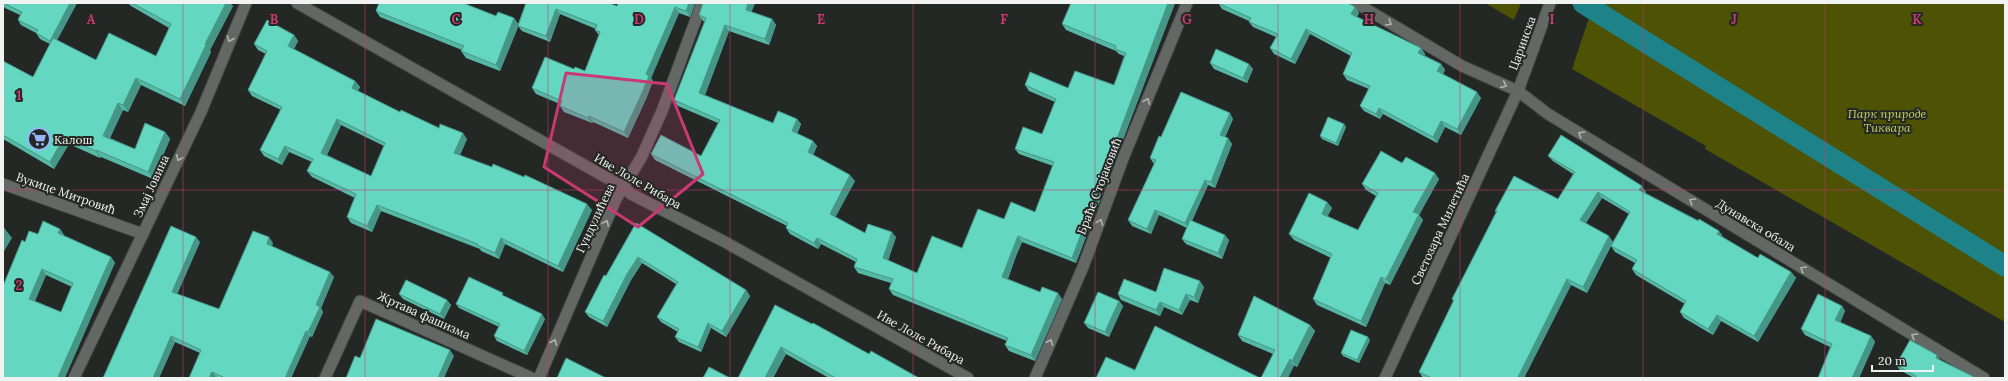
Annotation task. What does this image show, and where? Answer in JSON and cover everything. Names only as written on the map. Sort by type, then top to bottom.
[{"type":"street","name":"Змај Јовина","points":[[74,378],[201,112],[246,3]]},
{"type":"street","name":"Иве Лоле Рибара","points":[[297,3],[623,187],[631,194],[725,242],[968,378]]},
{"type":"street","name":"Гундулићева","points":[[539,378],[613,206],[641,158],[662,111],[702,3]]},
{"type":"street","name":"Браће Стојаковић","points":[[1035,378],[1083,266],[1124,156],[1187,3]]},
{"type":"street","points":[[1356,3],[1462,66],[1518,91]]},
{"type":"street","name":"Царинска","points":[[1518,91],[1550,3]]},
{"type":"street","name":"Светозара Милетића","points":[[1386,378],[1518,91]]},
{"type":"street","name":"Дунавска обала","points":[[1518,91],[1548,114],[1984,378]]},
{"type":"street","name":"Вукице Митровић","points":[[3,184],[144,234]]},
{"type":"street","name":"Жртава фашизма","points":[[325,378],[360,301],[532,378]]},
{"type":"highlighted area","points":[[566,73],[667,84],[703,174],[638,227],[544,167]]},
{"type":"green space","points":[[1485,3],[1521,3],[1514,20]]},
{"type":"green space","name":"Парк природе Тиквара","points":[[1594,3],[2005,3],[2005,322],[1705,149],[1706,146],[1572,69]]},
{"type":"building","points":[[3,3],[70,3],[50,41],[36,33],[38,30],[18,20],[22,12]]},
{"type":"building","points":[[132,3],[226,3],[205,44],[206,45],[180,99],[136,78],[123,105],[118,103],[103,136],[135,149],[145,123],[165,132],[148,172],[64,137],[50,162],[3,135],[3,61],[33,77],[53,38],[96,60],[109,33],[156,56],[171,24]]},
{"type":"building","points":[[379,3],[463,3],[496,16],[498,12],[514,18],[496,65],[461,51],[464,46],[376,11]]},
{"type":"building","points":[[526,3],[609,3],[617,6],[618,3],[689,3],[686,11],[675,7],[646,74],[649,76],[624,132],[589,116],[588,118],[560,106],[562,101],[532,88],[545,57],[574,69],[575,67],[585,71],[600,32],[595,30],[597,25],[556,9],[546,36],[518,26]]},
{"type":"building","points":[[703,3],[748,3],[746,10],[772,19],[765,39],[725,25],[699,93],[773,123],[778,111],[797,119],[792,131],[813,141],[808,152],[850,175],[830,214],[865,233],[868,224],[892,232],[883,258],[917,273],[932,236],[962,248],[978,209],[1004,219],[1011,202],[1035,212],[1054,162],[1015,149],[1023,127],[1042,134],[1056,99],[1025,85],[1030,72],[1068,88],[1075,71],[1114,85],[1126,53],[1115,49],[1116,46],[1062,24],[1071,3],[1168,3],[1072,258],[1018,236],[1012,251],[1002,277],[1040,292],[1042,287],[1058,293],[1031,355],[1005,345],[1008,338],[889,289],[893,279],[854,267],[857,259],[817,238],[814,243],[786,228],[788,223],[651,154],[661,135],[701,156],[720,120],[674,100],[706,18],[699,15]]},
{"type":"building","points":[[1218,3],[1348,3],[1355,7],[1351,14],[1421,48],[1418,53],[1441,64],[1437,71],[1477,92],[1457,129],[1441,121],[1433,137],[1379,108],[1376,114],[1360,106],[1370,86],[1343,74],[1352,53],[1306,29],[1291,59],[1270,48],[1278,34],[1249,22],[1251,18]]},
{"type":"building","points":[[267,20],[294,35],[288,46],[355,81],[352,88],[400,112],[401,110],[439,128],[440,124],[463,133],[454,153],[492,167],[493,164],[524,177],[525,175],[587,204],[558,266],[501,238],[495,253],[477,245],[478,244],[377,205],[367,226],[347,217],[356,194],[307,171],[313,159],[285,146],[278,159],[260,150],[282,107],[248,90],[267,51],[254,44]],"holes":[[[337,119],[385,143],[371,176],[321,153]]]},
{"type":"building","points":[[1216,49],[1249,64],[1243,78],[1210,63]]},
{"type":"building","points":[[1181,92],[1230,113],[1220,135],[1228,138],[1211,182],[1205,180],[1185,223],[1155,210],[1147,229],[1128,220],[1156,160],[1150,158],[1159,136],[1161,137]]},
{"type":"building","points":[[1328,117],[1344,124],[1336,143],[1320,136]]},
{"type":"building","points":[[1561,135],[1642,186],[1639,190],[1698,221],[1699,219],[1719,231],[1717,234],[1758,258],[1760,254],[1791,272],[1754,336],[1717,315],[1708,329],[1680,312],[1686,301],[1632,269],[1637,260],[1611,246],[1630,212],[1598,192],[1580,220],[1609,236],[1583,287],[1567,279],[1518,377],[1521,378],[1432,378],[1419,372],[1454,300],[1452,299],[1497,211],[1495,211],[1514,176],[1558,199],[1575,172],[1548,156]]},
{"type":"building","points":[[1381,151],[1402,163],[1406,157],[1435,173],[1413,212],[1419,214],[1386,279],[1381,277],[1361,321],[1313,299],[1332,254],[1289,234],[1309,193],[1327,202],[1322,214],[1358,230],[1378,193],[1362,184]]},
{"type":"building","points":[[1190,220],[1225,235],[1218,253],[1182,239]]},
{"type":"building","points":[[43,221],[60,229],[58,233],[111,257],[58,377],[60,378],[3,378],[3,286],[22,240],[25,242],[29,231],[38,234]],"holes":[[[42,269],[73,283],[61,312],[29,299]]]},
{"type":"building","points":[[636,223],[746,290],[722,331],[708,323],[698,347],[675,337],[679,329],[657,317],[678,282],[638,257],[627,274],[603,321],[585,312],[604,275],[606,276]]},
{"type":"building","points":[[171,226],[196,237],[172,292],[219,309],[253,231],[269,237],[267,244],[330,272],[316,305],[320,307],[308,332],[306,331],[285,378],[225,378],[212,372],[209,378],[189,378],[201,350],[171,336],[153,378],[103,378]]},
{"type":"building","points":[[1164,268],[1200,281],[1194,297],[1186,294],[1179,310],[1160,302],[1156,310],[1118,294],[1124,279],[1156,292]]},
{"type":"building","points":[[469,277],[542,314],[524,351],[494,336],[500,324],[456,304]]},
{"type":"building","points":[[406,280],[447,300],[440,314],[399,294]]},
{"type":"building","points":[[1098,292],[1119,301],[1105,332],[1084,323]]},
{"type":"building","points":[[1818,294],[1842,306],[1835,320],[1871,336],[1852,378],[1818,378],[1832,344],[1801,329]]},
{"type":"building","points":[[1254,296],[1310,325],[1292,361],[1290,359],[1280,378],[1261,378],[1275,350],[1238,335]]},
{"type":"building","points":[[775,305],[812,324],[813,323],[869,354],[871,351],[919,378],[836,378],[781,347],[765,378],[738,378]]},
{"type":"building","points":[[376,319],[450,350],[438,378],[346,378],[355,356],[360,358]]},
{"type":"building","points":[[1155,326],[1260,378],[1096,378],[1106,357],[1135,370]]},
{"type":"building","points":[[1351,330],[1368,337],[1357,360],[1341,353]]},
{"type":"building","points":[[1910,340],[1937,355],[1936,358],[1976,378],[1915,378],[1916,376],[1896,365]]},
{"type":"building","points":[[566,358],[606,378],[557,378]]},
{"type":"building","points":[[709,367],[730,378],[703,378]]},
{"type":"waterway","points":[[1583,3],[2005,266]]},
{"type":"place","name":"Калош","points":[[39,139]]}]
